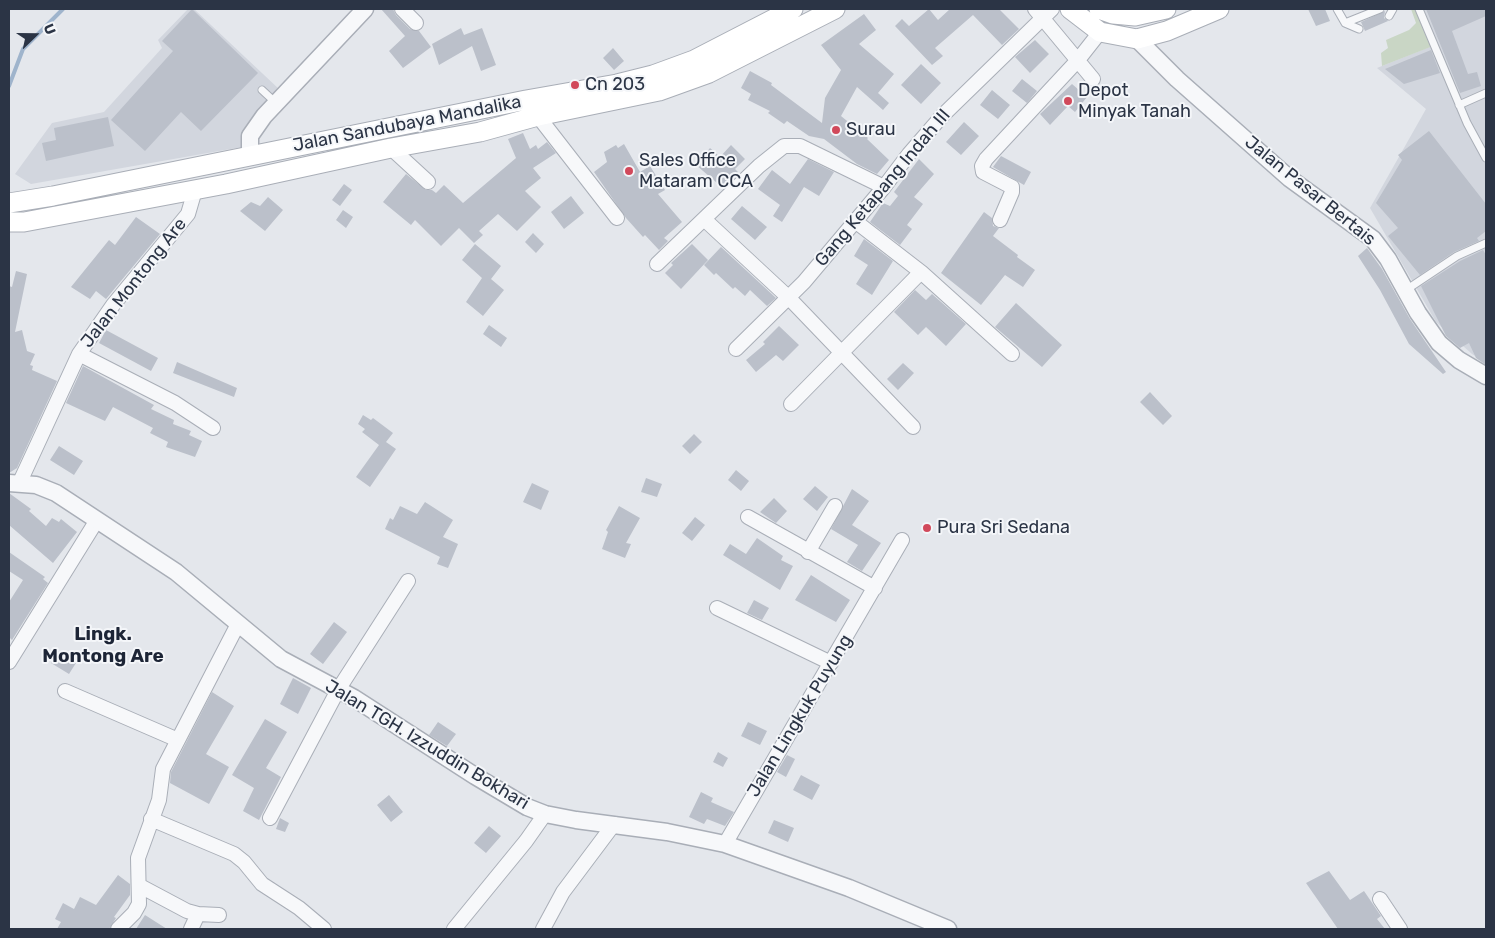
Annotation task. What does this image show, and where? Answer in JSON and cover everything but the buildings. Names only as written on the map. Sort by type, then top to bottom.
[{"type":"main road","name":"Jalan Sandubaya Mandalika","points":[[9,203],[53,196],[526,100],[617,84],[661,72],[722,48],[793,9]]},
{"type":"main road","points":[[9,222],[24,222],[229,184],[391,148],[480,132],[538,116],[659,91],[709,72],[835,9]]},
{"type":"main road","points":[[1070,9],[1100,32],[1136,39],[1166,31],[1220,9]]},
{"type":"main road","points":[[1099,9],[1113,14],[1135,16],[1166,9]]},
{"type":"main road","points":[[226,161],[229,184]]},
{"type":"street","points":[[250,156],[250,136],[276,103],[365,9]]},
{"type":"street","points":[[402,9],[416,24]]},
{"type":"street","points":[[1043,12],[1093,80]]},
{"type":"street","name":"Gang Ketapang Indah III","points":[[736,349],[789,298],[942,116],[1032,28],[1043,12]]},
{"type":"street","points":[[1000,220],[1012,192],[1012,187],[983,172],[982,166],[986,159],[1078,60],[1100,32]]},
{"type":"street","name":"Jalan Pasar Bertais","points":[[1136,39],[1177,79],[1289,178],[1366,233],[1385,253],[1418,313],[1439,343],[1459,360],[1486,376]]},
{"type":"street","points":[[526,100],[617,218]]},
{"type":"street","points":[[657,264],[777,149],[788,144],[803,147],[884,187]]},
{"type":"street","points":[[391,148],[428,182]]},
{"type":"street","name":"Jalan Montong Are","points":[[14,483],[79,354],[102,320],[188,214],[195,190]]},
{"type":"street","points":[[704,219],[789,298],[914,426]]},
{"type":"street","points":[[855,221],[921,272],[1012,354]]},
{"type":"street","points":[[791,404],[921,272]]},
{"type":"street","points":[[79,354],[175,403],[213,428]]},
{"type":"street","name":"Jalan TGH. Izzuddin Bokhari","points":[[14,483],[36,485],[56,493],[176,572],[280,659],[405,729],[498,790],[545,814],[614,824],[724,844],[850,888],[948,929]]},
{"type":"street","points":[[808,552],[836,506]]},
{"type":"street","points":[[748,517],[875,588]]},
{"type":"street","points":[[9,662],[97,520]]},
{"type":"street","name":"Jalan Lingkuk Puyung","points":[[724,844],[902,540]]},
{"type":"street","points":[[270,818],[338,690],[408,581]]},
{"type":"street","points":[[717,608],[831,663]]},
{"type":"street","points":[[118,929],[137,909],[140,886],[138,858],[159,800],[163,768],[238,624]]},
{"type":"street","points":[[64,691],[178,740]]},
{"type":"street","points":[[454,929],[526,841],[545,814]]},
{"type":"street","points":[[152,819],[234,854],[244,862],[262,884],[299,908],[324,929]]},
{"type":"street","points":[[543,929],[563,892],[614,824]]},
{"type":"street","points":[[140,886],[187,911],[198,914],[219,915]]},
{"type":"street","points":[[1380,899],[1400,929]]},
{"type":"street","points":[[191,929],[198,914]]},
{"type":"lane","points":[[1337,9],[1344,23],[1359,29]]},
{"type":"lane","points":[[1344,23],[1380,9]]},
{"type":"lane","points":[[1389,16],[1393,9]]},
{"type":"lane","points":[[1419,9],[1459,105],[1476,142],[1486,158]]},
{"type":"lane","points":[[262,90],[276,103]]},
{"type":"lane","points":[[1459,105],[1486,93]]},
{"type":"lane","points":[[1406,290],[1457,256],[1486,242]]},
{"type":"shaded area","points":[[188,9],[194,9],[280,90],[242,147],[31,184],[15,174],[52,123],[104,112],[162,48],[158,40]]},
{"type":"shaded area","points":[[1417,9],[1486,9],[1486,363],[1472,354],[1436,322],[1370,208],[1426,109],[1377,68],[1432,46]]},
{"type":"green space","points":[[1411,9],[1417,9],[1433,46],[1382,66],[1381,53],[1388,48],[1386,40],[1409,30],[1416,23]]},
{"type":"waterway","points":[[9,86],[23,49],[63,9]]},
{"type":"place","name":"Cn 203","points":[[575,85]]},
{"type":"place","name":"Depot Minyak Tanah","points":[[1068,101]]},
{"type":"place","name":"Surau","points":[[836,130]]},
{"type":"place","name":"Sales Office Mataram CCA","points":[[629,171]]},
{"type":"place","name":"Pura Sri Sedana","points":[[927,528]]},
{"type":"district","name":"Lingk. Montong Are","points":[[103,646]]}]
